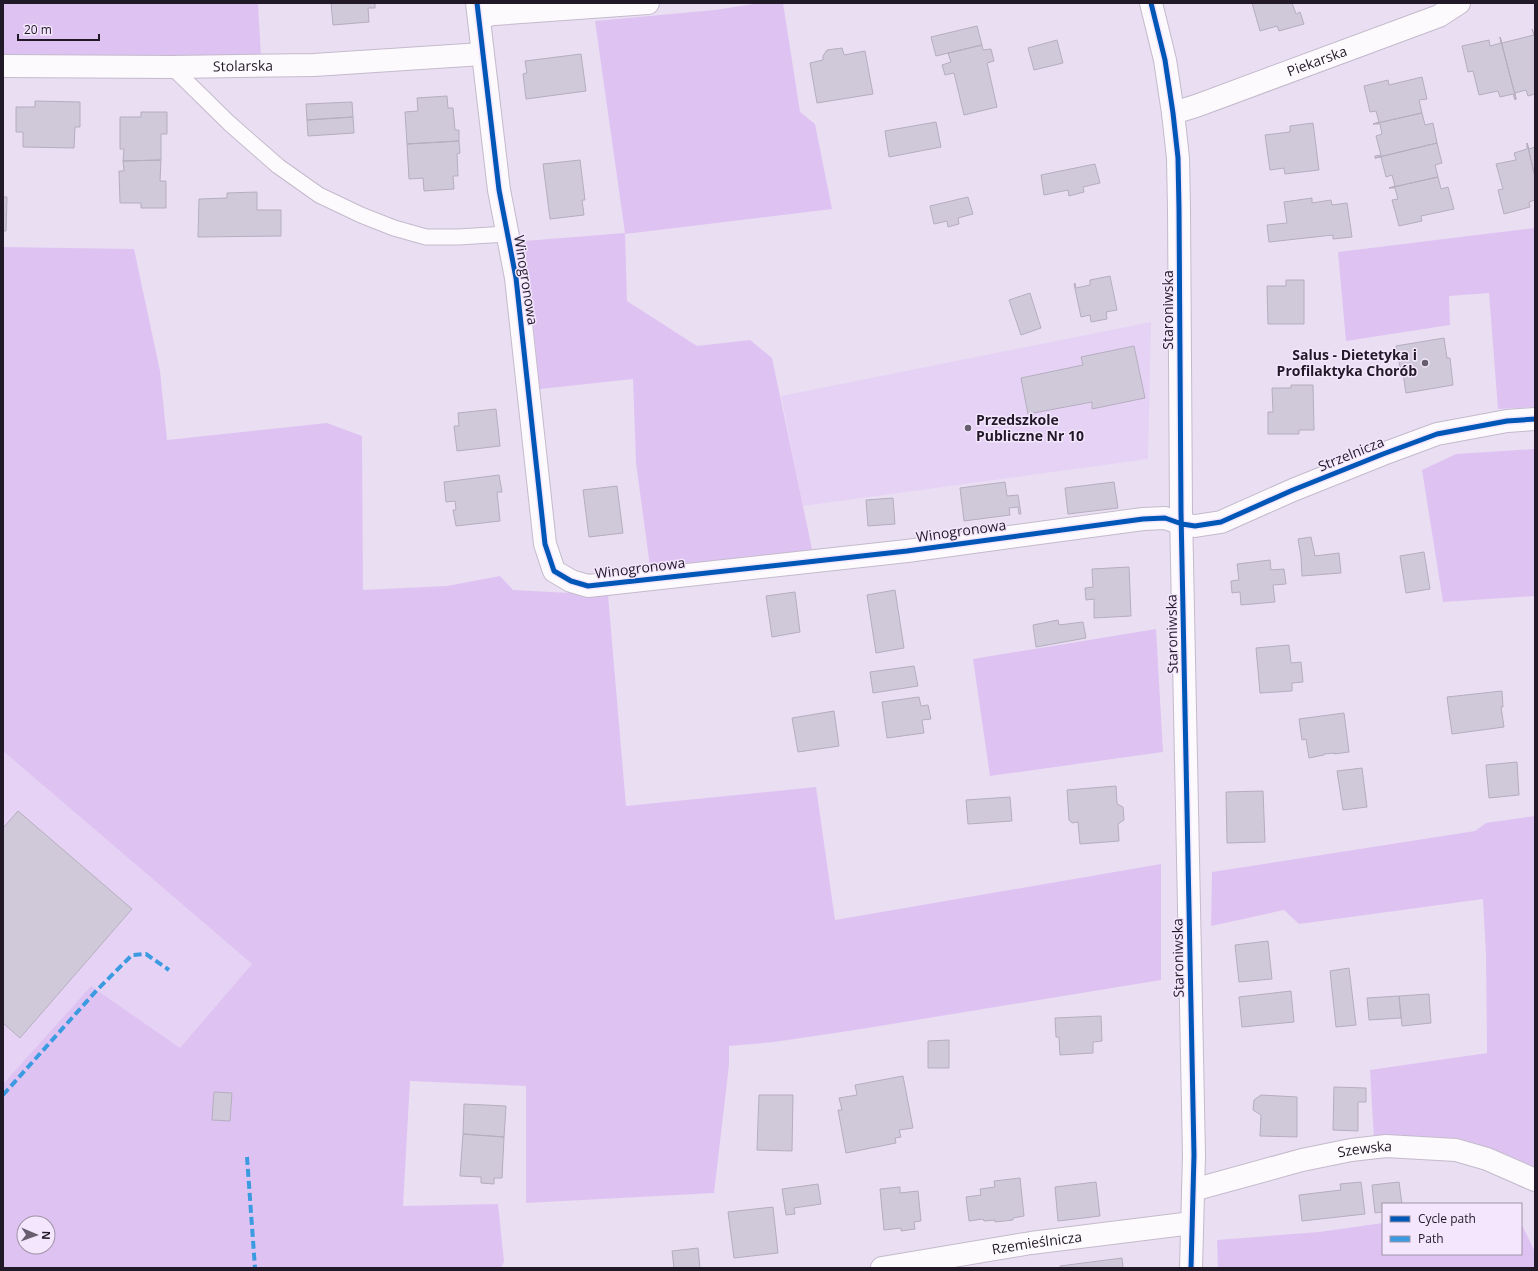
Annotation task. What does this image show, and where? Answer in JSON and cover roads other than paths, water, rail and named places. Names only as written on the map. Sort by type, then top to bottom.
[{"type":"street","points":[[478,10],[494,14],[648,3]]},
{"type":"street","name":"Staroniwska","points":[[1151,3],[1165,60],[1173,113],[1178,158],[1180,209],[1182,524],[1194,1155],[1191,1268]]},
{"type":"street","name":"Piekarska","points":[[1173,113],[1196,106],[1439,16],[1459,3]]},
{"type":"street","name":"Winogronowa","points":[[478,10],[482,54],[500,190],[516,278],[545,544],[554,571],[571,581],[588,586],[907,551],[1143,519],[1166,518],[1182,524]]},
{"type":"street","name":"Stolarska","points":[[3,66],[172,67],[314,65],[482,54]]},
{"type":"street","name":"Strzelnicza","points":[[1182,524],[1195,526],[1221,522],[1293,490],[1437,434],[1507,421],[1535,419]]},
{"type":"street","name":"Szewska","points":[[1193,1190],[1302,1160],[1351,1150],[1386,1146],[1456,1150],[1487,1159],[1535,1180]]},
{"type":"street","name":"Rzemieślnicza","points":[[882,1268],[1031,1243],[1192,1223]]},
{"type":"lane","points":[[172,67],[229,123],[278,166],[319,195],[361,215],[394,228],[426,237],[507,234]]},
{"type":"place","name":"Salus - Dietetyka i Profilaktyka Chorób","points":[[1425,363]]},
{"type":"place","name":"Przedszkole Publiczne Nr 10","points":[[968,428]]}]
